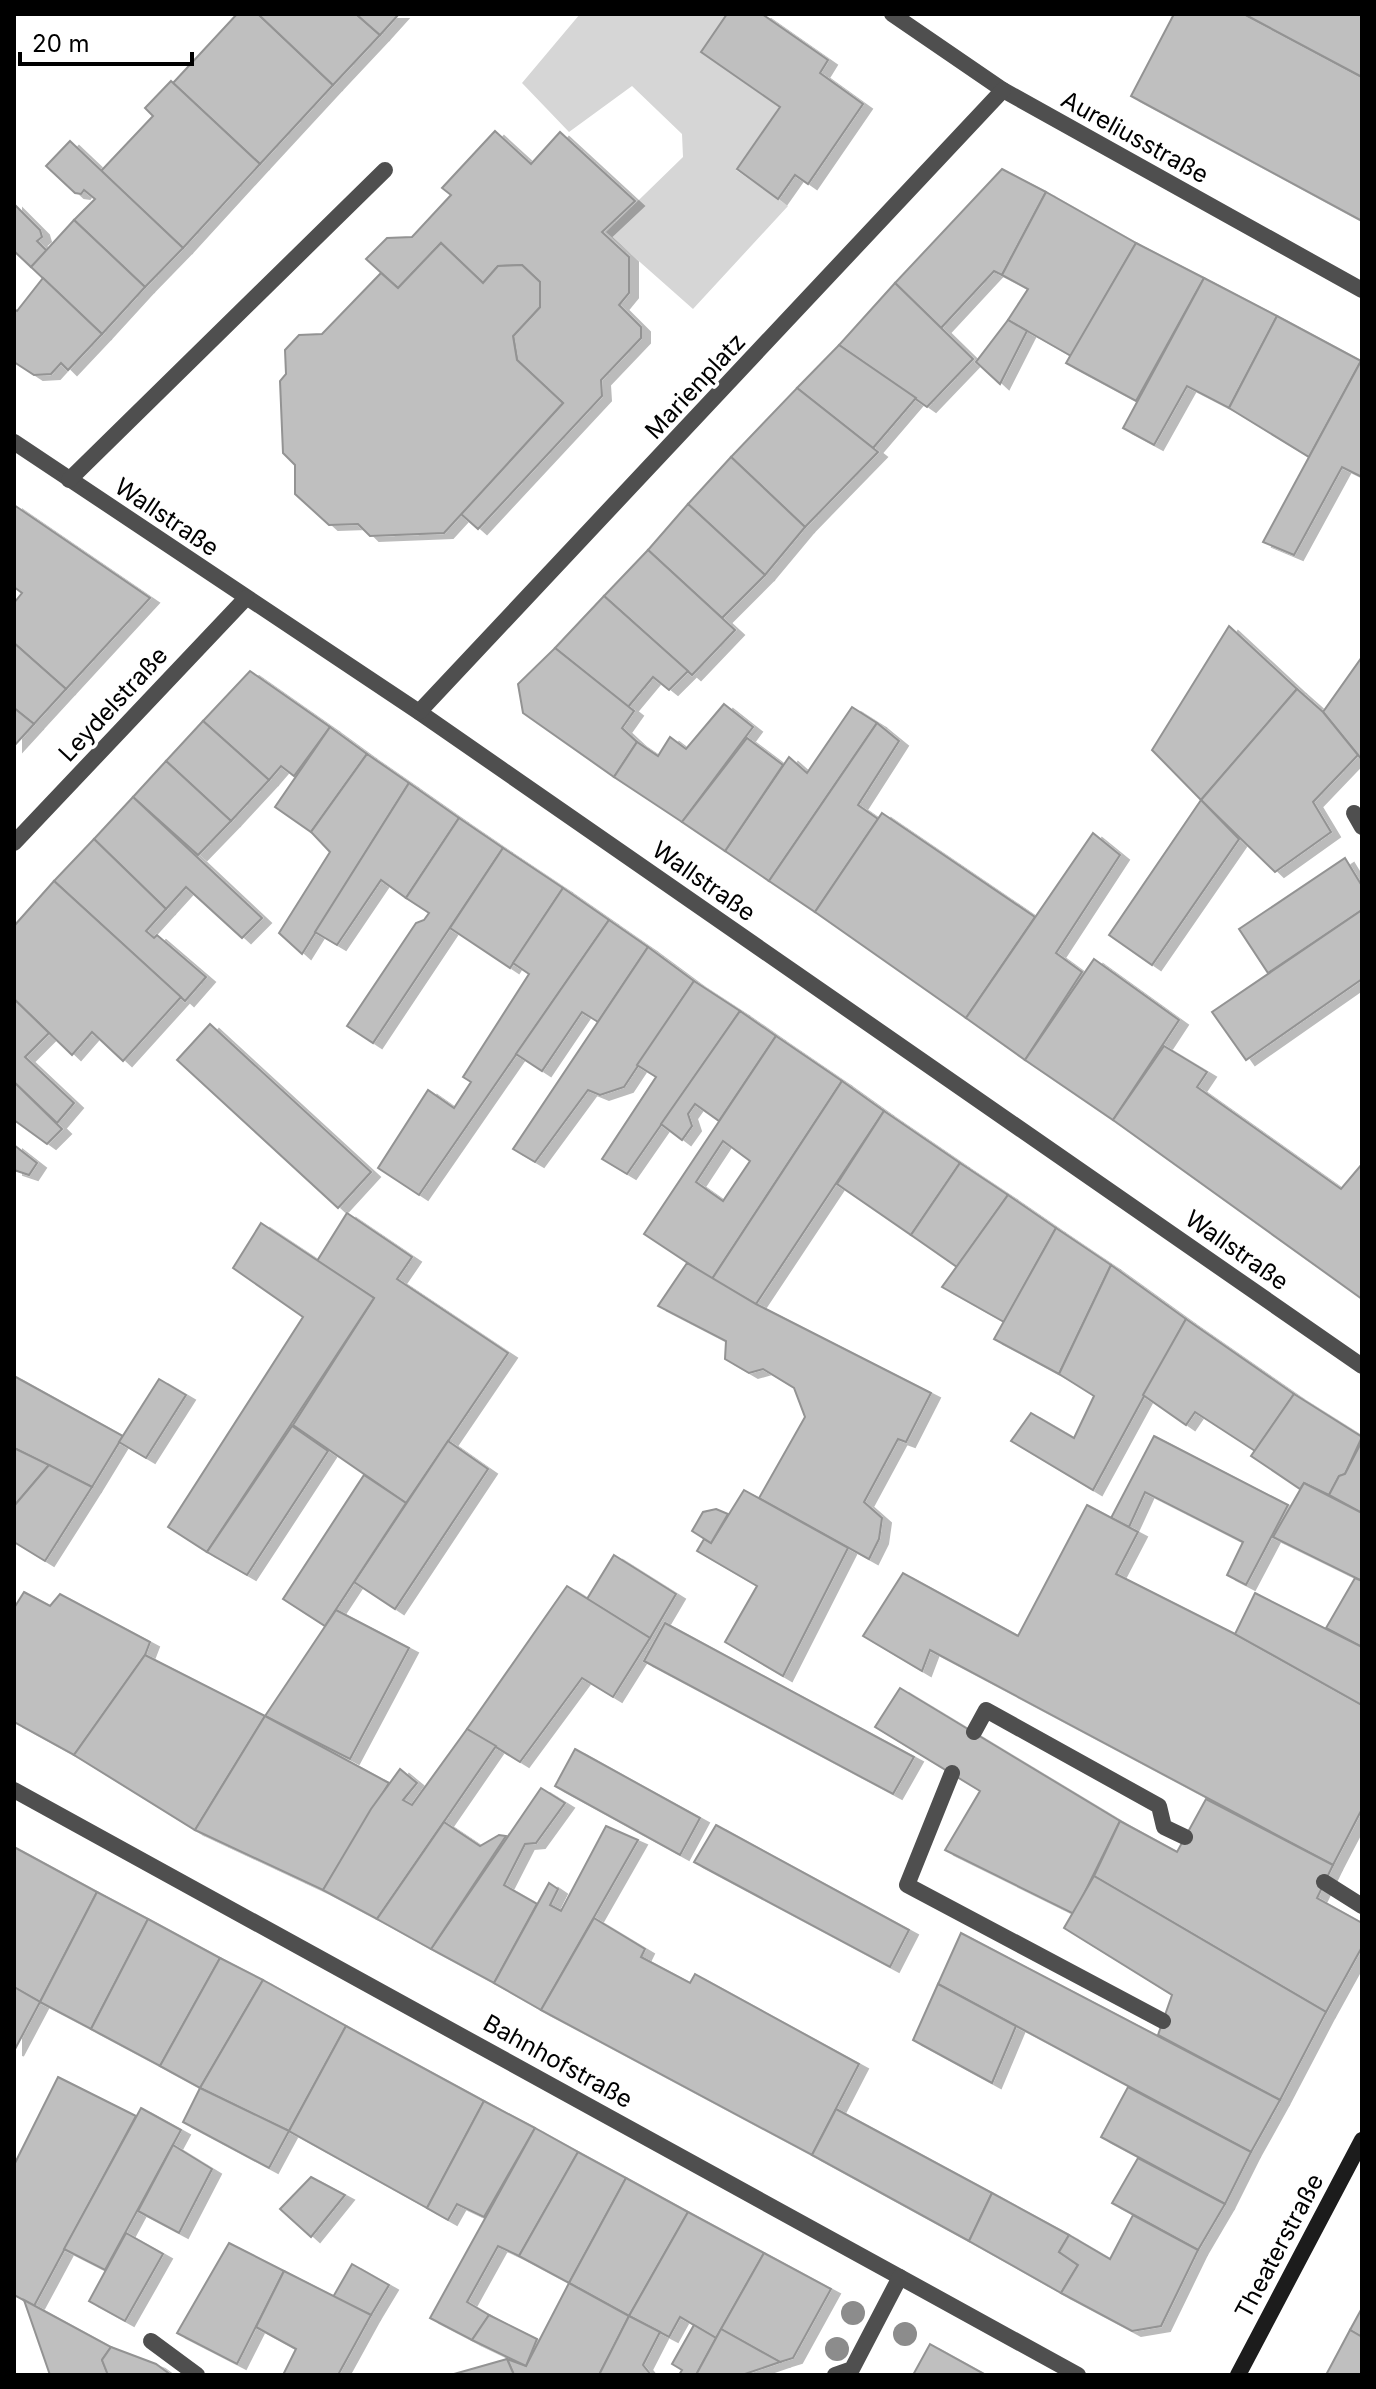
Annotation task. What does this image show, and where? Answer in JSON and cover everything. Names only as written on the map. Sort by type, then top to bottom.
[{"type":"street","name":"Aureliusstraße","points":[[892,14],[1003,90],[1362,290]]},
{"type":"street","name":"Marienplatz","points":[[419,712],[1003,90]]},
{"type":"street","points":[[69,480],[385,170]]},
{"type":"street","name":"Wallstraße","points":[[14,442],[419,712],[1362,1366]]},
{"type":"street","name":"Leydelstraße","points":[[14,843],[246,598]]},
{"type":"street","points":[[974,1732],[986,1710],[1159,1806],[1164,1827],[1185,1837]]},
{"type":"street","points":[[952,1773],[907,1885],[1163,2021]]},
{"type":"street","name":"Bahnhofstraße","points":[[14,1790],[1078,2375]]},
{"type":"street","points":[[1324,1882],[1362,1906]]},
{"type":"street","name":"Theaterstraße","points":[[1238,2375],[1362,2140]]},
{"type":"street","points":[[835,2375],[852,2369],[900,2277]]},
{"type":"street","points":[[151,2341],[197,2375]]},
{"type":"shaded area","points":[[580,14],[727,14],[701,52],[779,107],[736,170],[788,206],[693,309],[606,232],[683,157],[682,134],[632,86],[569,132],[522,83]]},
{"type":"building","points":[[237,14],[258,14],[333,85],[260,164],[173,83]]},
{"type":"building","points":[[258,14],[356,14],[380,35],[333,85]]},
{"type":"building","points":[[356,14],[399,14],[380,35]]},
{"type":"building","points":[[727,14],[762,14],[828,60],[820,73],[863,104],[808,184],[795,175],[778,199],[737,169],[780,107],[701,52]]},
{"type":"building","points":[[1174,14],[1244,14],[1362,77],[1362,221],[1131,96]]},
{"type":"building","points":[[1244,14],[1362,14],[1362,77]]},
{"type":"building","points":[[171,81],[260,164],[183,248],[101,171],[153,116],[145,108]]},
{"type":"building","points":[[495,131],[531,164],[560,132],[635,201],[602,232],[629,257],[629,293],[619,305],[641,327],[641,338],[601,380],[602,396],[478,529],[461,514],[563,403],[517,360],[513,336],[540,307],[540,282],[522,265],[498,266],[483,283],[441,243],[398,288],[366,259],[387,238],[412,237],[451,195],[442,188]]},
{"type":"building","points":[[70,141],[183,248],[145,287],[74,220],[95,199],[84,190],[81,194],[75,193],[46,166]]},
{"type":"building","points":[[1002,169],[1046,192],[1002,275],[994,271],[941,328],[895,283]]},
{"type":"building","points":[[1046,192],[1136,243],[1071,356],[1008,320],[1028,289],[1002,275]]},
{"type":"building","points":[[14,204],[40,230],[42,237],[37,241],[47,251],[31,267],[14,251]]},
{"type":"building","points":[[74,220],[145,287],[102,334],[31,267]]},
{"type":"building","points":[[441,243],[483,283],[498,266],[522,265],[540,282],[540,307],[513,336],[517,360],[563,403],[444,533],[370,536],[358,524],[329,525],[295,494],[295,465],[283,453],[280,381],[286,374],[285,350],[299,335],[322,334],[381,273],[398,288]]},
{"type":"building","points":[[1136,243],[1204,278],[1136,401],[1066,363]]},
{"type":"building","points":[[43,278],[102,334],[68,370],[61,363],[51,374],[34,375],[14,362],[14,309],[17,311]]},
{"type":"building","points":[[1204,278],[1277,316],[1229,408],[1187,386],[1154,445],[1123,428]]},
{"type":"building","points":[[895,283],[973,359],[927,407],[839,345]]},
{"type":"building","points":[[1277,316],[1361,361],[1309,457],[1229,408]]},
{"type":"building","points":[[1008,320],[1027,331],[1000,384],[976,362]]},
{"type":"building","points":[[839,345],[916,398],[873,448],[797,388]]},
{"type":"building","points":[[1361,361],[1362,477],[1342,467],[1294,555],[1263,542]]},
{"type":"building","points":[[797,388],[878,452],[805,527],[731,457]]},
{"type":"building","points":[[731,457],[805,527],[765,575],[688,504]]},
{"type":"building","points":[[688,504],[765,575],[722,618],[648,550]]},
{"type":"building","points":[[14,505],[150,598],[66,689],[14,643],[14,603],[22,593],[14,587]]},
{"type":"building","points":[[648,550],[735,630],[692,675],[604,596]]},
{"type":"building","points":[[604,596],[688,671],[669,690],[653,677],[628,707],[555,648]]},
{"type":"building","points":[[1229,626],[1297,689],[1201,800],[1152,750]]},
{"type":"building","points":[[14,643],[66,689],[34,724],[14,708]]},
{"type":"building","points":[[555,648],[634,711],[622,728],[637,742],[614,777],[523,713],[518,684]]},
{"type":"building","points":[[1362,657],[1362,760],[1323,712]]},
{"type":"building","points":[[250,671],[330,727],[294,776],[281,766],[269,780],[203,721]]},
{"type":"building","points":[[1297,689],[1323,712],[1358,755],[1313,802],[1331,832],[1275,872],[1201,800]]},
{"type":"building","points":[[724,704],[753,727],[682,822],[614,777],[637,742],[658,756],[670,737],[686,749]]},
{"type":"building","points":[[852,707],[877,723],[769,881],[725,851],[789,757],[807,773]]},
{"type":"building","points":[[14,708],[34,724],[14,746]]},
{"type":"building","points":[[203,721],[269,780],[231,821],[166,761]]},
{"type":"building","points":[[877,723],[899,741],[858,805],[878,819],[815,912],[769,881]]},
{"type":"building","points":[[330,727],[367,754],[311,832],[275,807]]},
{"type":"building","points":[[747,738],[783,765],[725,851],[682,822]]},
{"type":"building","points":[[367,754],[409,783],[302,954],[279,933],[330,852],[311,832]]},
{"type":"building","points":[[166,761],[231,821],[198,855],[133,797]]},
{"type":"building","points":[[409,783],[459,818],[406,898],[381,880],[337,945],[315,932]]},
{"type":"building","points":[[133,797],[262,918],[242,938],[186,887],[166,909],[94,839]]},
{"type":"building","points":[[1201,800],[1239,839],[1152,965],[1109,935]]},
{"type":"building","points":[[882,813],[1035,917],[966,1018],[815,912]]},
{"type":"building","points":[[459,818],[503,848],[373,1043],[347,1026],[416,923],[424,920],[429,913],[406,898]]},
{"type":"building","points":[[1093,833],[1120,855],[1056,953],[1082,972],[1025,1060],[966,1018]]},
{"type":"building","points":[[94,839],[166,909],[146,931],[154,938],[157,935],[206,977],[185,1001],[54,881]]},
{"type":"building","points":[[503,848],[563,888],[510,968],[450,928]]},
{"type":"building","points":[[1345,858],[1362,886],[1362,910],[1268,973],[1239,929]]},
{"type":"building","points":[[54,881],[181,997],[123,1061],[92,1032],[72,1055],[14,999],[14,926]]},
{"type":"building","points":[[563,888],[609,920],[419,1195],[378,1168],[428,1090],[454,1108],[471,1082],[463,1077],[529,974],[513,963]]},
{"type":"building","points":[[1362,910],[1362,979],[1246,1060],[1212,1012]]},
{"type":"building","points":[[609,920],[648,947],[598,1022],[582,1012],[542,1071],[516,1054]]},
{"type":"building","points":[[648,947],[694,981],[624,1087],[600,1095],[588,1090],[535,1162],[513,1149]]},
{"type":"building","points":[[1094,959],[1179,1020],[1113,1120],[1025,1060]]},
{"type":"building","points":[[694,981],[740,1011],[627,1174],[602,1159],[656,1077],[637,1065]]},
{"type":"building","points":[[14,999],[49,1033],[25,1057],[74,1103],[57,1123],[14,1082]]},
{"type":"building","points":[[740,1011],[776,1036],[719,1121],[695,1104],[688,1114],[692,1126],[682,1140],[661,1124]]},
{"type":"building","points":[[210,1024],[371,1172],[338,1208],[177,1060]]},
{"type":"building","points":[[776,1036],[842,1081],[712,1279],[644,1234]],"holes":[[[723,1141],[750,1161],[723,1201],[696,1182]]]},
{"type":"building","points":[[1164,1046],[1207,1072],[1197,1087],[1341,1189],[1362,1164],[1362,1299],[1113,1120]]},
{"type":"building","points":[[842,1081],[884,1111],[756,1304],[712,1279]]},
{"type":"building","points":[[14,1082],[62,1129],[47,1144],[14,1120]]},
{"type":"building","points":[[884,1111],[960,1163],[911,1235],[837,1184]]},
{"type":"building","points":[[14,1145],[37,1163],[29,1175],[14,1170]]},
{"type":"building","points":[[960,1163],[1008,1195],[957,1267],[911,1235]]},
{"type":"building","points":[[1008,1195],[1056,1228],[1004,1322],[942,1287]]},
{"type":"building","points":[[347,1213],[412,1257],[397,1279],[508,1353],[406,1503],[293,1425],[374,1298],[317,1261]]},
{"type":"building","points":[[261,1223],[374,1298],[207,1552],[168,1527],[303,1317],[233,1268]]},
{"type":"building","points":[[1056,1228],[1111,1265],[1059,1374],[994,1339]]},
{"type":"building","points":[[687,1263],[756,1304],[931,1393],[906,1442],[898,1439],[864,1502],[882,1518],[879,1539],[869,1559],[759,1498],[805,1417],[794,1388],[763,1369],[749,1373],[725,1359],[726,1341],[658,1306]]},
{"type":"building","points":[[1111,1265],[1186,1319],[1093,1490],[1011,1441],[1031,1413],[1074,1438],[1094,1396],[1059,1374]]},
{"type":"building","points":[[1186,1319],[1294,1394],[1255,1451],[1195,1412],[1186,1425],[1143,1395]]},
{"type":"building","points":[[14,1376],[123,1436],[92,1487],[14,1448]]},
{"type":"building","points":[[159,1379],[186,1395],[146,1458],[119,1442]]},
{"type":"building","points":[[1294,1394],[1362,1437],[1345,1474],[1339,1476],[1329,1495],[1304,1483],[1300,1489],[1251,1456]]},
{"type":"building","points":[[292,1426],[328,1451],[247,1575],[207,1552]]},
{"type":"building","points":[[1154,1436],[1288,1505],[1246,1585],[1227,1575],[1243,1542],[1145,1492],[1129,1527],[1111,1518]]},
{"type":"building","points":[[448,1441],[488,1469],[395,1609],[354,1582]]},
{"type":"building","points":[[1362,1441],[1362,1513],[1329,1495],[1339,1476],[1345,1474]]},
{"type":"building","points":[[14,1448],[49,1465],[14,1506]]},
{"type":"building","points":[[49,1465],[92,1487],[45,1561],[14,1542],[14,1506]]},
{"type":"building","points":[[364,1475],[406,1503],[325,1626],[283,1599]]},
{"type":"building","points":[[1304,1483],[1362,1513],[1362,1581],[1273,1537]]},
{"type":"building","points":[[744,1490],[848,1548],[783,1676],[725,1642],[757,1586],[697,1551],[704,1539],[711,1543]]},
{"type":"building","points":[[1087,1505],[1138,1532],[1116,1574],[1235,1634],[1362,1705],[1362,1809],[1333,1865],[930,1650],[922,1671],[863,1636],[903,1573],[1018,1636]]},
{"type":"building","points":[[716,1509],[728,1514],[711,1543],[692,1531],[703,1512]]},
{"type":"building","points":[[614,1555],[676,1594],[650,1638],[587,1599]]},
{"type":"building","points":[[1355,1578],[1362,1581],[1362,1647],[1326,1628]]},
{"type":"building","points":[[567,1586],[650,1638],[613,1697],[582,1678],[520,1762],[467,1729]]},
{"type":"building","points":[[24,1592],[50,1606],[60,1594],[150,1642],[145,1655],[74,1755],[14,1722],[14,1608]]},
{"type":"building","points":[[1255,1593],[1362,1647],[1362,1705],[1235,1634]]},
{"type":"building","points":[[336,1610],[409,1648],[350,1759],[265,1716]]},
{"type":"building","points":[[665,1623],[914,1757],[893,1794],[644,1661]]},
{"type":"building","points":[[145,1655],[265,1716],[195,1830],[74,1755]]},
{"type":"building","points":[[900,1688],[1120,1821],[1074,1914],[945,1850],[980,1791],[875,1727]]},
{"type":"building","points":[[265,1716],[389,1783],[323,1890],[195,1830]]},
{"type":"building","points":[[467,1729],[496,1746],[377,1919],[323,1890],[371,1809],[400,1769],[417,1783],[403,1800],[412,1805]]},
{"type":"building","points":[[575,1749],[700,1818],[680,1855],[555,1786]]},
{"type":"building","points":[[541,1788],[565,1803],[536,1843],[525,1844],[504,1885],[537,1904],[494,1983],[431,1949]]},
{"type":"building","points":[[1206,1799],[1333,1865],[1317,1898],[1362,1923],[1362,1947],[1326,2012],[1094,1876],[1120,1821],[1177,1852]]},
{"type":"building","points":[[444,1822],[480,1846],[499,1835],[506,1836],[431,1949],[377,1919]]},
{"type":"building","points":[[716,1825],[909,1930],[890,1967],[694,1862]]},
{"type":"building","points":[[606,1826],[638,1840],[541,2010],[494,1983],[549,1883],[558,1889],[550,1905],[561,1911]]},
{"type":"building","points":[[14,1847],[97,1892],[40,2002],[14,1987]]},
{"type":"building","points":[[1094,1876],[1326,2012],[1280,2100],[1158,2035],[1172,1995],[1064,1928]]},
{"type":"building","points":[[97,1892],[148,1919],[91,2029],[40,2002]]},
{"type":"building","points":[[594,1918],[645,1949],[641,1957],[690,1983],[695,1974],[859,2064],[812,2155],[541,2010]]},
{"type":"building","points":[[148,1919],[220,1958],[160,2066],[91,2029]]},
{"type":"building","points":[[961,1933],[1280,2100],[1251,2152],[938,1984]]},
{"type":"building","points":[[220,1958],[263,1980],[200,2088],[160,2066]]},
{"type":"building","points":[[263,1980],[346,2026],[289,2131],[200,2088]]},
{"type":"building","points":[[938,1984],[1016,2026],[992,2083],[913,2040]]},
{"type":"building","points":[[14,1987],[40,2002],[14,2051]]},
{"type":"building","points":[[346,2026],[484,2101],[427,2208],[289,2131]]},
{"type":"building","points":[[58,2077],[136,2116],[34,2306],[14,2295],[14,2165]]},
{"type":"building","points":[[1128,2087],[1251,2152],[1225,2204],[1101,2137]]},
{"type":"building","points":[[200,2088],[289,2131],[269,2168],[183,2122]]},
{"type":"building","points":[[484,2101],[535,2128],[484,2217],[457,2204],[448,2220],[427,2208]]},
{"type":"building","points":[[141,2108],[181,2130],[105,2270],[64,2249]]},
{"type":"building","points":[[836,2109],[992,2193],[969,2241],[812,2155]]},
{"type":"building","points":[[535,2128],[578,2152],[519,2256],[498,2246],[467,2302],[489,2315],[472,2340],[430,2318]]},
{"type":"building","points":[[173,2145],[212,2169],[179,2233],[138,2211]]},
{"type":"building","points":[[578,2152],[626,2178],[569,2283],[519,2256]]},
{"type":"building","points":[[1138,2158],[1225,2204],[1198,2250],[1112,2203]]},
{"type":"building","points":[[311,2177],[345,2195],[311,2237],[280,2209]]},
{"type":"building","points":[[626,2178],[688,2212],[629,2316],[569,2283]]},
{"type":"building","points":[[992,2193],[1069,2235],[1059,2252],[1078,2265],[1061,2293],[969,2241]]},
{"type":"building","points":[[688,2212],[764,2253],[716,2338],[680,2317],[669,2337],[629,2316]]},
{"type":"building","points":[[1133,2215],[1198,2250],[1161,2326],[1132,2331],[1061,2293],[1078,2265],[1059,2252],[1069,2235],[1110,2259]]},
{"type":"building","points":[[126,2233],[163,2254],[125,2321],[89,2301]]},
{"type":"building","points":[[229,2243],[284,2271],[237,2364],[177,2333]]},
{"type":"building","points":[[764,2253],[831,2289],[793,2358],[780,2362],[721,2329]]},
{"type":"building","points":[[352,2264],[389,2285],[371,2315],[333,2297]]},
{"type":"building","points":[[284,2271],[371,2315],[338,2375],[283,2375],[296,2349],[256,2327]]},
{"type":"building","points":[[569,2283],[629,2316],[599,2375],[514,2375],[507,2359],[526,2366]]},
{"type":"building","points":[[24,2300],[111,2347],[102,2360],[108,2375],[50,2375]]},
{"type":"building","points":[[1362,2308],[1362,2337],[1350,2330]]},
{"type":"building","points":[[489,2315],[537,2339],[526,2366],[472,2340]]},
{"type":"building","points":[[629,2316],[660,2332],[643,2365],[651,2375],[599,2375]]},
{"type":"building","points":[[694,2325],[716,2338],[696,2375],[679,2375],[682,2370],[672,2364]]},
{"type":"building","points":[[721,2329],[780,2362],[742,2375],[696,2375]]},
{"type":"building","points":[[1350,2330],[1362,2337],[1362,2375],[1326,2375]]},
{"type":"building","points":[[930,2344],[986,2375],[913,2375]]},
{"type":"building","points":[[111,2347],[156,2364],[171,2375],[108,2375],[102,2360]]},
{"type":"building","points":[[507,2359],[514,2375],[454,2374]]}]
